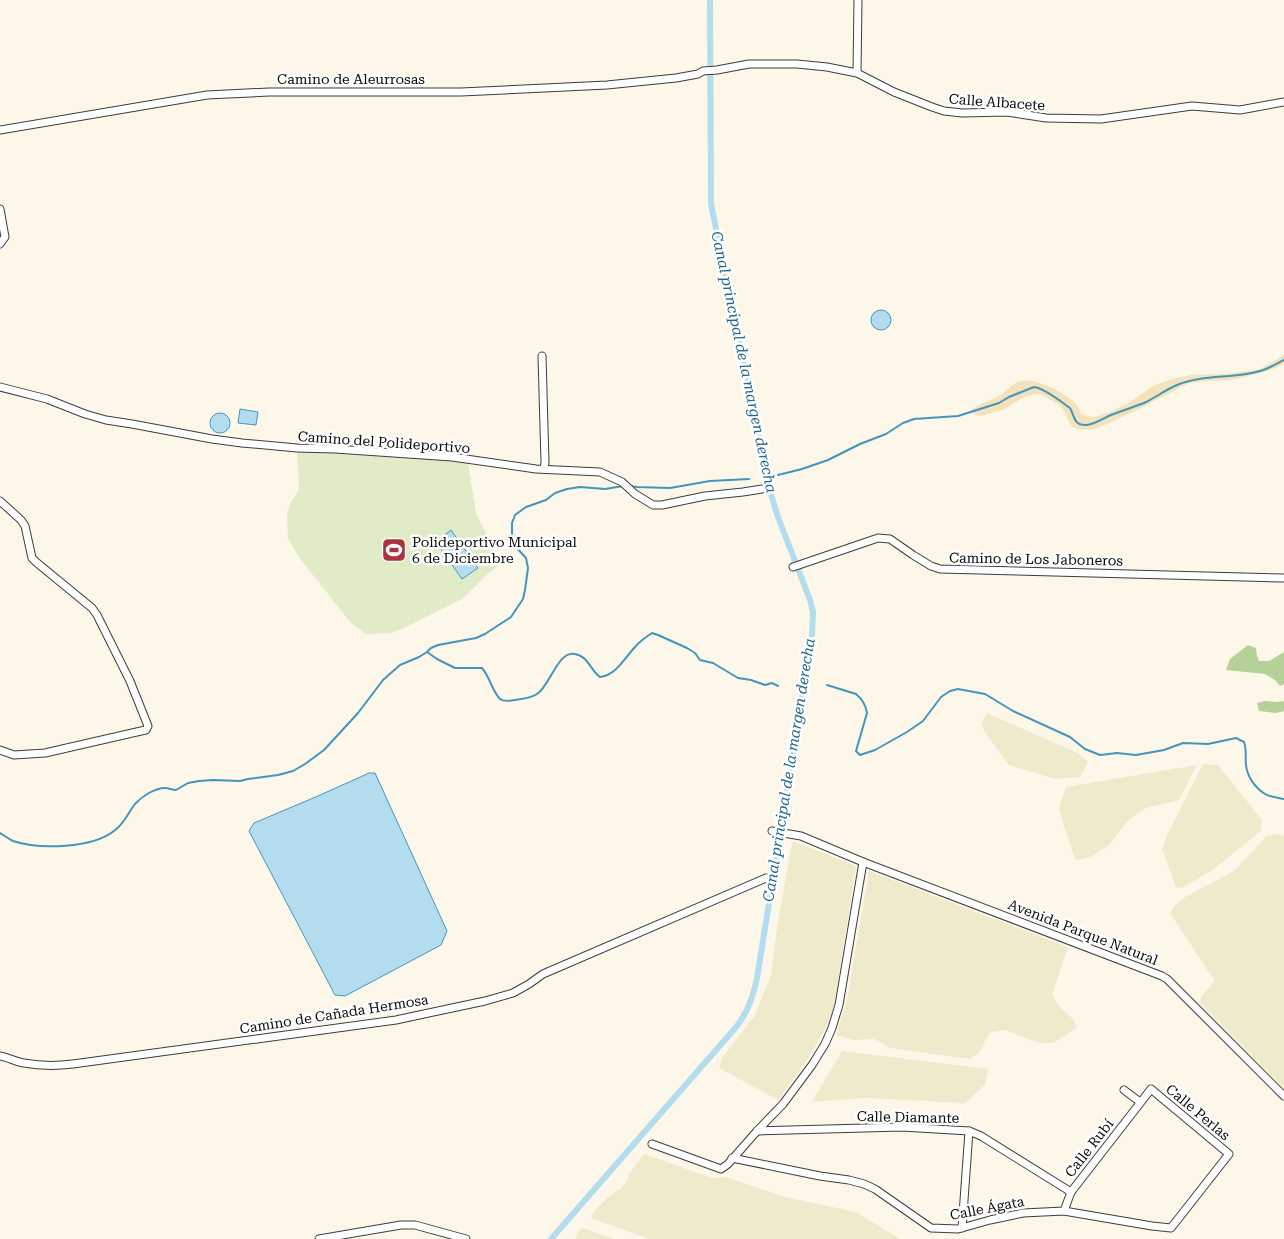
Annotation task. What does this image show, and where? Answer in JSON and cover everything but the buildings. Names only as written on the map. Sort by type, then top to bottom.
[{"type":"street","points":[[856,73],[858,0]]},
{"type":"street","name":"Calle Albacete","points":[[717,70],[749,64],[797,64],[827,67],[856,73],[894,92],[944,111],[962,113],[1007,112],[1046,118],[1101,119],[1192,106],[1240,110],[1284,102]]},
{"type":"street","name":"Camino de Aleurrosas","points":[[0,130],[207,95],[269,92],[461,92],[598,86],[676,78],[698,74],[705,70],[717,70]]},
{"type":"street","points":[[0,209],[5,236],[0,244]]},
{"type":"street","points":[[542,356],[544,469]]},
{"type":"street","name":"Camino del Polideportivo","points":[[0,387],[47,399],[106,420],[212,439],[297,448],[335,448],[452,457],[544,469],[600,472],[622,482],[635,494],[653,505],[762,489]]},
{"type":"street","points":[[0,501],[25,526],[32,558],[92,608],[97,615],[130,681],[148,726],[146,730],[141,732],[45,753],[14,755],[0,750]]},
{"type":"street","name":"Camino de Los Jaboneros","points":[[793,567],[878,538],[890,539],[925,562],[940,569],[1284,578]]},
{"type":"street","name":"Avenida Parque Natural","points":[[773,831],[801,836],[863,862],[1168,979],[1284,1096]]},
{"type":"street","points":[[652,1144],[721,1169],[783,1104],[812,1065],[832,1028],[839,1004],[863,862]]},
{"type":"street","name":"Camino de Cañada Hermosa","points":[[0,1056],[22,1063],[56,1066],[396,1020],[485,1001],[513,992],[543,974],[766,878]]},
{"type":"street","name":"Calle Rubí","points":[[1064,1211],[1071,1192],[1151,1089]]},
{"type":"street","name":"Calle Perlas","points":[[1151,1089],[1229,1154],[1171,1228]]},
{"type":"street","points":[[1124,1090],[1140,1102]]},
{"type":"street","name":"Calle Diamante","points":[[757,1131],[902,1127],[969,1131],[981,1136],[1071,1192]]},
{"type":"street","points":[[962,1228],[969,1131]]},
{"type":"street","name":"Calle Ágata","points":[[732,1158],[849,1180],[875,1189],[931,1228],[958,1229],[1023,1213],[1064,1211],[1171,1228]]},
{"type":"street","points":[[319,1239],[400,1225],[415,1225],[466,1239]]},
{"type":"shaded area","points":[[987,713],[1078,753],[1088,762],[1080,777],[1055,779],[1009,765],[984,731],[981,723]]},
{"type":"shaded area","points":[[1203,764],[1218,765],[1262,820],[1261,831],[1211,871],[1182,888],[1176,887],[1162,849],[1167,835]]},
{"type":"shaded area","points":[[1197,765],[1179,800],[1140,811],[1127,822],[1108,846],[1090,857],[1075,859],[1059,808],[1066,787]]},
{"type":"shaded area","points":[[1278,834],[1284,836],[1284,1088],[1200,1003],[1201,997],[1214,980],[1170,913],[1175,905],[1185,897],[1234,871],[1267,836]]},
{"type":"shaded area","points":[[795,842],[856,866],[834,1006],[826,1028],[808,1059],[778,1100],[719,1068],[722,1058],[755,1015],[771,975],[792,843]]},
{"type":"shaded area","points":[[869,871],[1068,947],[1052,995],[1059,1006],[1073,1019],[1077,1028],[1053,1043],[1039,1043],[1005,1030],[991,1032],[979,1053],[970,1059],[890,1048],[874,1039],[853,1040],[836,1035],[847,1000]]},
{"type":"shaded area","points":[[842,1051],[988,1069],[985,1085],[965,1103],[864,1098],[812,1102]]},
{"type":"shaded area","points":[[644,1154],[712,1178],[726,1177],[785,1197],[856,1212],[900,1239],[649,1239],[591,1218],[595,1210],[605,1200],[621,1189],[629,1174]]},
{"type":"shaded area","points":[[583,1228],[614,1239],[575,1239],[580,1229]]},
{"type":"green space","name":"Polideportivo Municipal 6 de Diciembre","points":[[297,450],[429,457],[468,463],[476,513],[501,564],[462,599],[404,628],[390,633],[366,634],[351,623],[301,560],[288,539],[287,515],[290,504],[299,487]]},
{"type":"green space","points":[[1248,645],[1256,648],[1259,661],[1269,661],[1284,652],[1284,684],[1280,686],[1275,680],[1265,674],[1226,670],[1230,659]]},
{"type":"green space","points":[[1284,701],[1284,711],[1276,713],[1259,711],[1257,703]]},
{"type":"sand","points":[[1284,355],[1284,364],[1268,371],[1232,380],[1189,383],[1139,409],[1098,428],[1089,430],[1073,427],[1063,409],[1041,394],[1022,398],[1005,409],[981,416],[976,415],[971,410],[999,396],[1015,383],[1028,381],[1042,384],[1058,391],[1075,403],[1081,414],[1095,417],[1112,411],[1130,402],[1153,386],[1172,379],[1191,375],[1227,374],[1260,369]]},
{"type":"water","points":[[877,310],[885,310],[891,316],[891,324],[885,330],[877,330],[871,324],[871,316]]},
{"type":"water","points":[[240,409],[258,412],[256,425],[238,423]]},
{"type":"water","points":[[220,413],[227,416],[230,423],[227,430],[220,433],[213,430],[210,423],[213,416]]},
{"type":"water","points":[[451,530],[478,568],[462,579],[436,542]]},
{"type":"water","points":[[369,773],[375,773],[447,931],[441,945],[345,996],[335,995],[249,831],[254,823]]},
{"type":"waterway","name":"Canal principal de la margen derecha","points":[[551,1239],[737,1026],[750,1004],[757,978],[812,636],[813,612],[810,600],[778,517],[769,488],[711,204],[710,0]]},
{"type":"waterway","points":[[778,475],[828,460],[914,419],[958,416],[999,403],[1034,387],[1058,399],[1070,408],[1075,420],[1079,424],[1087,425],[1144,403],[1173,387],[1187,382],[1197,379],[1250,373],[1266,369],[1284,360]]},
{"type":"waterway","points":[[630,486],[670,488],[710,481],[749,479]]},
{"type":"waterway","points":[[0,833],[13,841],[37,846],[79,844],[104,837],[114,831],[138,801],[157,789],[176,790],[188,783],[199,781],[240,781],[293,771],[324,750],[358,713],[383,680],[400,665],[419,657],[438,645],[476,638],[511,617],[523,599],[528,568],[526,558],[515,546],[512,534],[512,523],[515,515],[526,507],[546,500],[555,493],[567,489],[580,487],[605,489],[623,486]]},
{"type":"waterway","points":[[427,652],[455,668],[482,668],[497,696],[505,701],[526,698],[537,694],[542,690],[559,663],[569,654],[579,655],[600,677],[606,676],[616,669],[643,639],[652,633],[687,648],[695,653],[700,660],[713,663],[738,678],[765,685],[772,683],[778,686]]},
{"type":"waterway","points":[[827,685],[856,694],[865,705],[867,713],[856,751],[860,755],[875,750],[907,732],[923,721],[941,697],[950,691],[958,689],[985,694],[1013,711],[1070,737],[1085,749],[1100,755],[1117,753],[1136,755],[1164,750],[1183,743],[1208,744],[1236,738],[1244,742],[1247,769],[1255,785],[1267,795],[1284,799]]},
{"type":"place","name":"Polideportivo Municipal 6 de Diciembre","points":[[394,550]]}]
